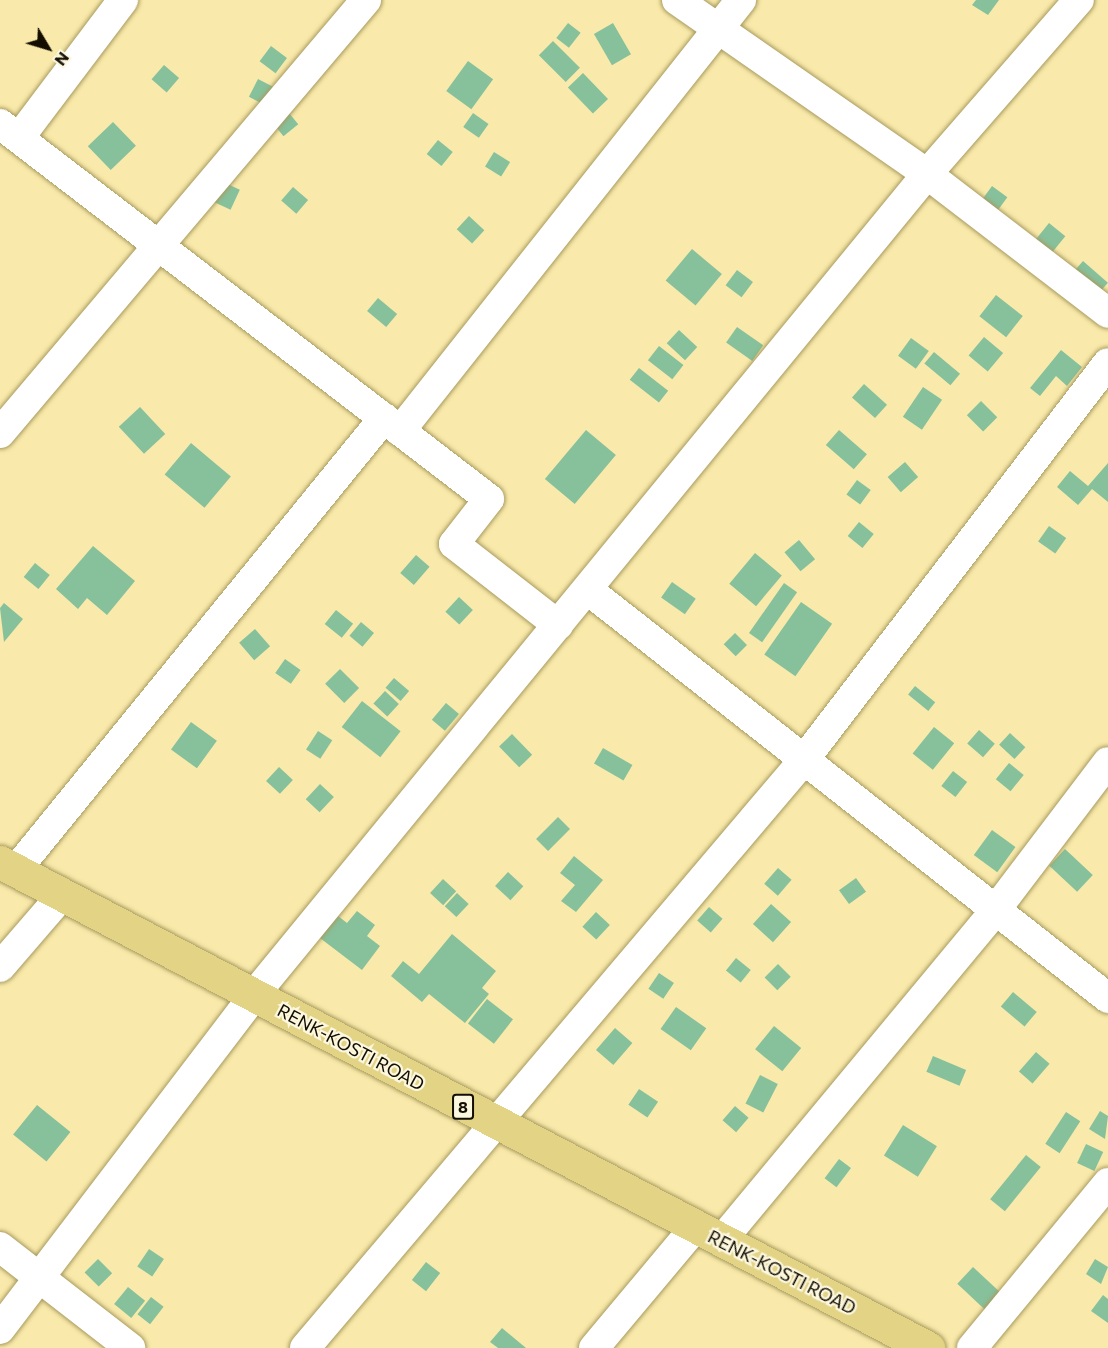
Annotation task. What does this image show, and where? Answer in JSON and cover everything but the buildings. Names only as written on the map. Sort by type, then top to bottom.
[{"type":"main road","name":"RENK-KOSTI ROAD","points":[[8,866],[497,1125],[928,1348]]},
{"type":"street","points":[[123,0],[9,131],[489,499],[454,544],[558,625]]},
{"type":"street","points":[[0,433],[366,0]]},
{"type":"street","points":[[676,0],[716,31],[927,174],[1108,313]]},
{"type":"street","points":[[8,866],[392,424],[741,0]]},
{"type":"street","points":[[0,1329],[42,1280],[254,995],[927,174],[1079,0]]},
{"type":"street","points":[[305,1348],[497,1125],[803,760],[1108,363]]},
{"type":"street","points":[[588,590],[803,760],[997,908],[1108,998]]},
{"type":"street","points":[[594,1348],[708,1234],[997,908],[1108,762]]},
{"type":"street","points":[[0,967],[63,894]]},
{"type":"street","points":[[972,1348],[1108,1184]]},
{"type":"street","points":[[0,1246],[130,1348]]}]
